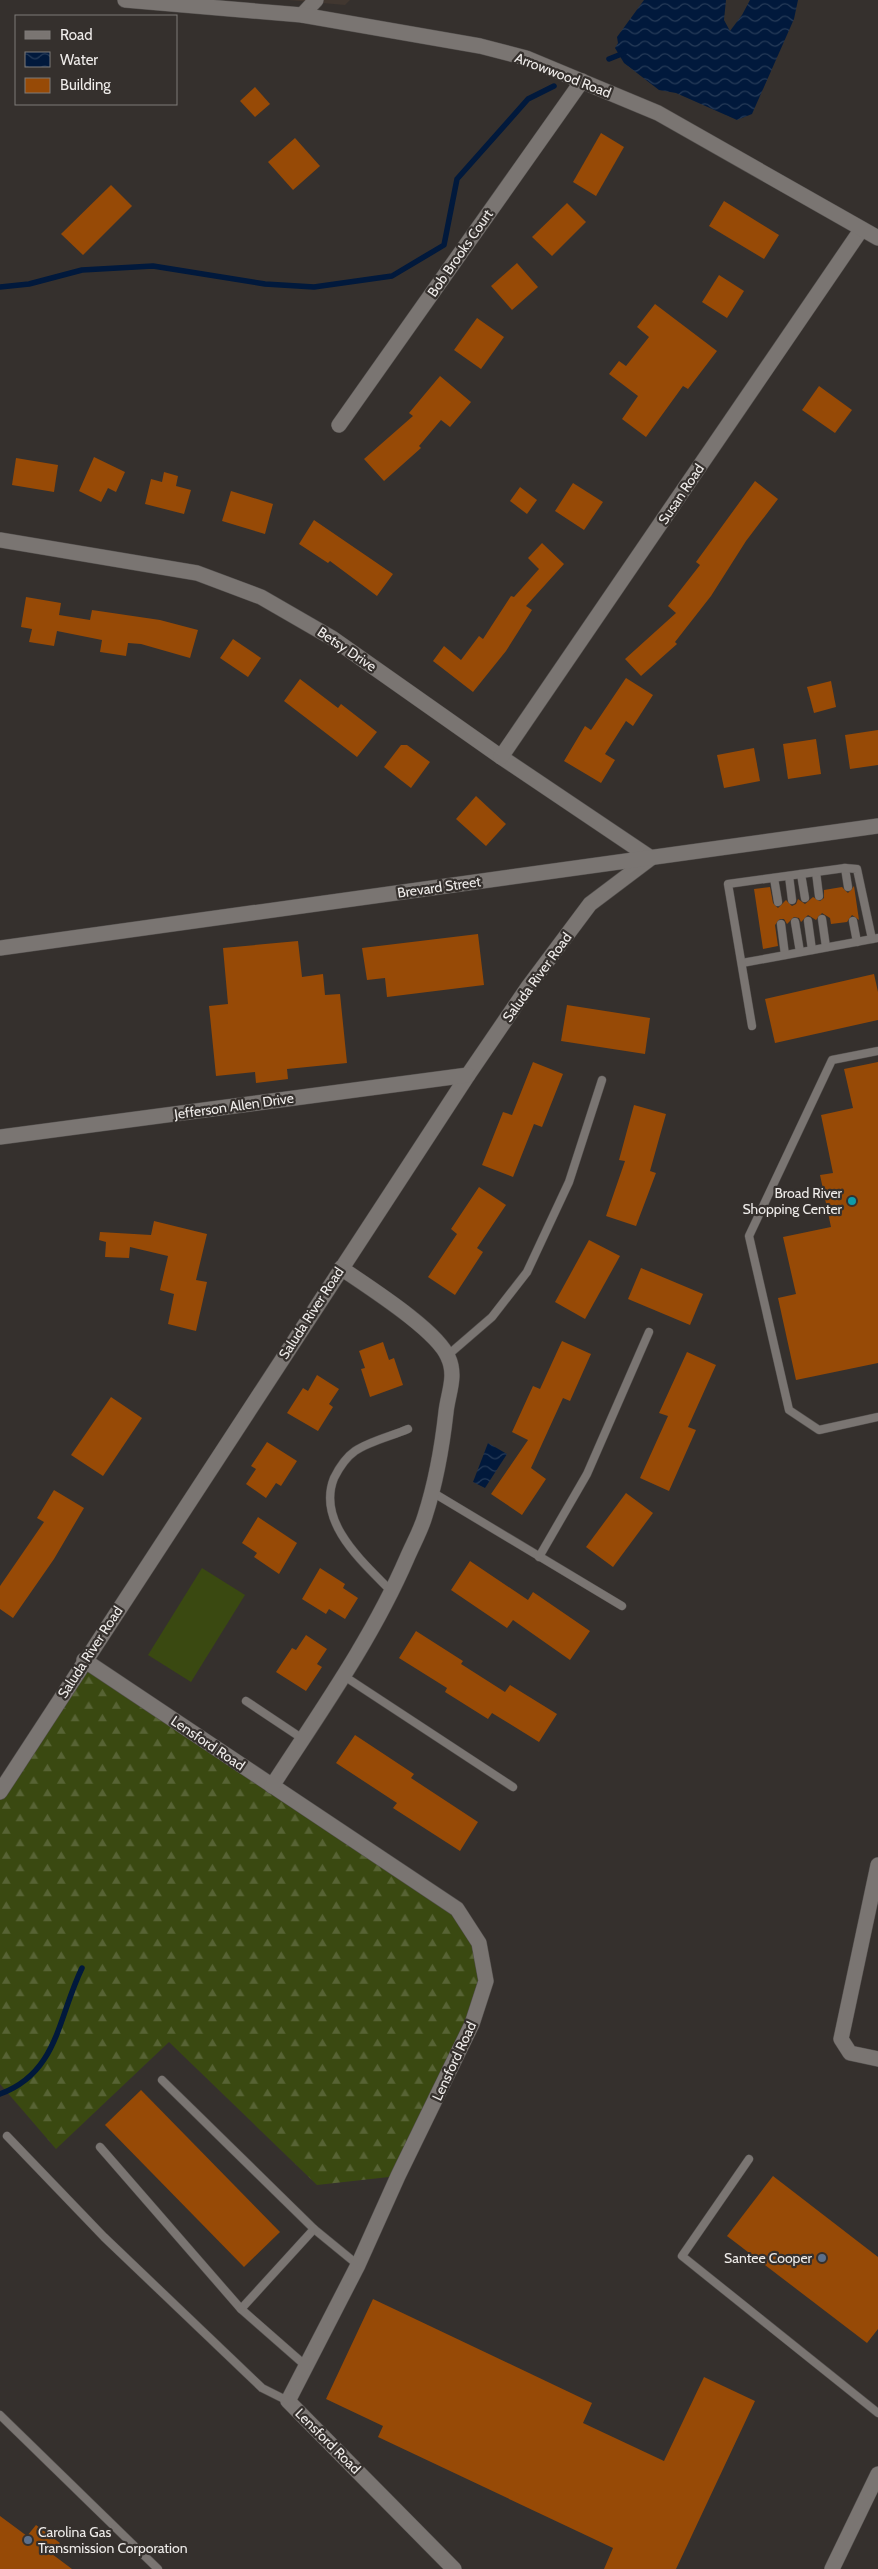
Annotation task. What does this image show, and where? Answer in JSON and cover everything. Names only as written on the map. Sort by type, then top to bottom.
[{"type":"street","name":"Arrowwood Road","points":[[125,0],[302,16],[480,46],[526,58],[658,113],[878,238]]},
{"type":"street","points":[[302,16],[316,0]]},
{"type":"street","name":"Bob Brooks Court","points":[[339,425],[582,81]]},
{"type":"street","name":"Susan Road","points":[[501,757],[861,230]]},
{"type":"street","name":"Betsy Drive","points":[[0,540],[197,573],[261,597],[332,638],[501,757],[651,858]]},
{"type":"street","name":"Brevard Street","points":[[0,948],[878,826]]},
{"type":"street","name":"Saluda River Road","points":[[0,1792],[84,1660],[341,1268],[528,987],[590,904],[651,858]]},
{"type":"street","name":"Jefferson Allen Drive","points":[[0,1137],[468,1075]]},
{"type":"street","points":[[272,1786],[344,1676],[392,1592],[425,1518],[441,1458],[447,1401],[453,1384],[448,1355],[441,1344],[404,1312],[341,1268]]},
{"type":"street","name":"Lensford Road","points":[[84,1660],[457,1909],[479,1943],[486,1981],[472,2024],[398,2176],[358,2265],[288,2401],[454,2569]]},
{"type":"street","points":[[878,1865],[841,2039],[850,2053],[878,2058]]},
{"type":"street","points":[[832,2569],[878,2474]]},
{"type":"lane","points":[[845,868],[848,887]]},
{"type":"lane","points":[[742,963],[875,938],[860,875],[857,870],[845,868],[728,884],[752,1026]]},
{"type":"lane","points":[[816,872],[819,896]]},
{"type":"lane","points":[[801,874],[805,898]]},
{"type":"lane","points":[[789,876],[792,900]]},
{"type":"lane","points":[[774,878],[778,902]]},
{"type":"lane","points":[[822,919],[826,948]]},
{"type":"lane","points":[[808,921],[812,950]]},
{"type":"lane","points":[[853,921],[857,942]]},
{"type":"lane","points":[[795,922],[800,952]]},
{"type":"lane","points":[[781,924],[785,955]]},
{"type":"lane","points":[[878,1052],[832,1060],[749,1236],[789,1410],[819,1430],[878,1417]]},
{"type":"lane","points":[[448,1355],[492,1317],[527,1272],[569,1182],[602,1080]]},
{"type":"lane","points":[[539,1557],[587,1474],[649,1332]]},
{"type":"lane","points":[[392,1592],[356,1555],[339,1530],[332,1514],[330,1501],[332,1485],[338,1469],[346,1458],[356,1450],[408,1428]]},
{"type":"lane","points":[[432,1492],[622,1606]]},
{"type":"lane","points":[[344,1676],[513,1787]]},
{"type":"lane","points":[[246,1702],[303,1739]]},
{"type":"lane","points":[[162,2080],[314,2229],[358,2265]]},
{"type":"lane","points":[[7,2136],[104,2237],[262,2388],[288,2401]]},
{"type":"lane","points":[[100,2147],[241,2309],[306,2366]]},
{"type":"lane","points":[[749,2160],[682,2256],[878,2413]]},
{"type":"lane","points":[[241,2309],[314,2229]]},
{"type":"lane","points":[[0,2415],[158,2569]]},
{"type":"shaded area","points":[[288,0],[350,0],[345,5]]},
{"type":"green space","points":[[202,1568],[245,1595],[191,1682],[148,1655]]},
{"type":"green space","points":[[84,1660],[457,1909],[486,1981],[398,2176],[317,2185],[169,2042],[56,2149],[0,2084],[0,1792]]},
{"type":"water","points":[[644,0],[726,0],[724,20],[730,31],[750,0],[798,0],[794,19],[752,114],[737,120],[676,93],[659,90],[624,63],[615,48],[618,43],[617,37]]},
{"type":"water","points":[[488,1443],[507,1454],[485,1488],[473,1482]]},
{"type":"building","points":[[255,87],[270,104],[255,117],[240,101]]},
{"type":"building","points":[[601,133],[624,147],[596,196],[573,182]]},
{"type":"building","points":[[295,138],[320,166],[293,190],[268,162]]},
{"type":"building","points":[[111,185],[132,206],[83,255],[61,234]]},
{"type":"building","points":[[724,201],[779,235],[764,259],[709,226]]},
{"type":"building","points":[[567,203],[586,222],[552,256],[532,237]]},
{"type":"building","points":[[517,263],[538,287],[512,310],[491,286]]},
{"type":"building","points":[[719,275],[744,291],[727,318],[702,302]]},
{"type":"building","points":[[655,304],[717,351],[688,389],[683,386],[646,437],[622,419],[638,396],[609,374],[619,361],[626,366],[649,337],[637,327]]},
{"type":"building","points":[[477,318],[504,337],[481,369],[454,350]]},
{"type":"building","points":[[440,376],[471,402],[450,427],[441,420],[419,446],[421,448],[384,481],[364,459],[413,416],[409,413]]},
{"type":"building","points":[[819,386],[852,410],[835,433],[802,410]]},
{"type":"building","points":[[94,457],[125,472],[116,492],[108,488],[101,502],[79,491]]},
{"type":"building","points":[[16,458],[58,465],[54,492],[12,485]]},
{"type":"building","points":[[164,472],[178,476],[176,486],[191,490],[184,514],[145,504],[151,479],[162,482]]},
{"type":"building","points":[[755,481],[778,499],[746,541],[711,596],[675,642],[677,644],[641,676],[625,659],[676,613],[668,606],[700,565],[696,562]]},
{"type":"building","points":[[573,483],[603,502],[584,530],[555,511]]},
{"type":"building","points":[[520,487],[537,500],[527,514],[510,501]]},
{"type":"building","points":[[231,491],[273,504],[265,534],[222,521]]},
{"type":"building","points":[[314,520],[393,574],[377,596],[330,561],[328,563],[299,544]]},
{"type":"building","points":[[542,543],[564,564],[526,606],[532,610],[506,651],[473,692],[433,661],[444,646],[461,660],[479,636],[483,639],[511,596],[514,597],[539,569],[528,558]]},
{"type":"building","points":[[26,597],[61,603],[59,615],[90,620],[92,610],[160,620],[198,630],[190,658],[141,644],[128,643],[126,656],[100,652],[102,640],[57,631],[54,646],[29,642],[32,629],[21,627]]},
{"type":"building","points":[[233,639],[261,658],[248,677],[220,658]]},
{"type":"building","points":[[626,678],[653,695],[633,726],[626,721],[605,754],[615,760],[601,783],[564,761],[585,726],[591,730]]},
{"type":"building","points":[[300,679],[338,708],[341,704],[377,732],[357,757],[284,701]]},
{"type":"building","points":[[831,681],[836,707],[814,713],[807,687]]},
{"type":"building","points":[[878,730],[878,765],[850,769],[845,735]]},
{"type":"building","points":[[816,739],[821,774],[788,779],[783,744]]},
{"type":"building","points":[[401,745],[407,745],[430,762],[411,788],[384,767]]},
{"type":"building","points":[[754,748],[760,781],[724,788],[717,755]]},
{"type":"building","points":[[476,796],[506,824],[486,846],[456,819]]},
{"type":"building","points":[[854,886],[859,920],[852,915],[847,922],[831,924],[830,918],[822,913],[816,920],[808,915],[801,922],[799,918],[794,917],[787,924],[784,919],[780,919],[775,925],[778,946],[763,949],[754,889],[770,887],[773,903],[778,908],[786,900],[792,906],[796,904],[798,899],[805,904],[813,897],[820,901],[824,898],[824,890],[842,887],[848,893]]},
{"type":"building","points":[[478,934],[484,985],[387,997],[385,978],[367,980],[362,948]]},
{"type":"building","points":[[298,941],[302,977],[323,974],[325,995],[340,994],[347,1063],[287,1069],[288,1079],[256,1083],[255,1072],[216,1076],[209,1006],[228,1004],[223,948]]},
{"type":"building","points":[[874,974],[878,992],[878,1020],[775,1043],[765,999]]},
{"type":"building","points":[[567,1005],[650,1018],[645,1054],[561,1041]]},
{"type":"building","points":[[533,1062],[563,1074],[542,1127],[534,1124],[513,1177],[482,1165],[503,1112],[512,1115]]},
{"type":"building","name":"Broad River Shopping Center","points":[[878,1062],[878,1363],[796,1380],[778,1298],[796,1294],[783,1237],[831,1227],[820,1175],[833,1173],[821,1115],[853,1108],[844,1069]]},
{"type":"building","points":[[634,1105],[666,1114],[650,1171],[656,1173],[636,1226],[606,1216],[625,1161],[619,1160]]},
{"type":"building","points":[[479,1187],[506,1205],[477,1248],[483,1252],[455,1295],[428,1277],[457,1234],[451,1229]]},
{"type":"building","points":[[154,1221],[207,1234],[196,1280],[207,1282],[196,1331],[168,1324],[174,1294],[160,1290],[168,1256],[130,1247],[129,1258],[105,1257],[106,1242],[99,1240],[100,1232],[151,1235]]},
{"type":"building","points":[[589,1240],[620,1256],[585,1319],[555,1302]]},
{"type":"building","points":[[641,1268],[703,1294],[690,1325],[628,1299]]},
{"type":"building","points":[[562,1341],[591,1354],[570,1401],[563,1398],[531,1468],[546,1479],[522,1515],[491,1494],[528,1440],[512,1432],[533,1386],[540,1389]]},
{"type":"building","points":[[383,1342],[389,1360],[394,1358],[403,1385],[370,1397],[361,1369],[365,1368],[359,1351]]},
{"type":"building","points":[[687,1352],[716,1365],[688,1427],[696,1430],[669,1491],[640,1478],[668,1416],[659,1413]]},
{"type":"building","points":[[317,1375],[339,1389],[329,1404],[333,1407],[318,1431],[287,1413],[303,1388],[308,1391]]},
{"type":"building","points":[[111,1397],[142,1418],[103,1476],[71,1455]]},
{"type":"building","points":[[267,1442],[297,1461],[281,1486],[276,1483],[266,1498],[246,1484],[256,1469],[251,1466]]},
{"type":"building","points":[[54,1490],[84,1508],[54,1559],[13,1618],[0,1609],[0,1586],[44,1522],[37,1518]]},
{"type":"building","points":[[626,1493],[653,1513],[613,1567],[586,1547]]},
{"type":"building","points":[[258,1517],[297,1543],[279,1574],[254,1557],[257,1553],[242,1543]]},
{"type":"building","points":[[470,1561],[528,1600],[533,1592],[590,1631],[570,1660],[513,1620],[507,1628],[451,1590]]},
{"type":"building","points":[[320,1568],[345,1584],[343,1588],[358,1598],[345,1619],[329,1609],[326,1614],[302,1599]]},
{"type":"building","points":[[416,1631],[463,1661],[461,1664],[505,1692],[510,1685],[557,1714],[539,1742],[492,1713],[488,1719],[445,1692],[447,1688],[399,1658]]},
{"type":"building","points":[[306,1635],[327,1649],[317,1664],[322,1667],[306,1691],[276,1672],[292,1648],[296,1650]]},
{"type":"building","points":[[355,1735],[414,1774],[411,1778],[478,1822],[460,1851],[393,1808],[397,1803],[336,1763]]},
{"type":"building","points":[[141,2090],[280,2232],[244,2267],[105,2125]]},
{"type":"building","points":[[773,2176],[878,2257],[878,2329],[867,2343],[727,2236]]},
{"type":"building","points":[[373,2299],[592,2403],[583,2423],[664,2461],[704,2377],[755,2401],[676,2569],[604,2569],[613,2548],[378,2437],[383,2426],[326,2399]]},
{"type":"building","name":"Carolina Gas Transmission Corporation","points":[[0,2516],[27,2536],[36,2525],[60,2543],[52,2554],[72,2569],[0,2569]]},
{"type":"waterway","points":[[609,59],[624,53]]},
{"type":"waterway","points":[[0,287],[29,284],[82,270],[153,266],[265,284],[314,287],[392,276],[444,245],[457,179],[528,99],[554,86]]},
{"type":"waterway","points":[[0,2094],[19,2085],[34,2072],[45,2058],[54,2042],[82,1968]]},
{"type":"place","name":"Broad River Shopping Center","points":[[852,1201]]},
{"type":"place","name":"Santee Cooper","points":[[822,2258]]},
{"type":"place","name":"Carolina Gas Transmission Corporation","points":[[28,2540]]}]
